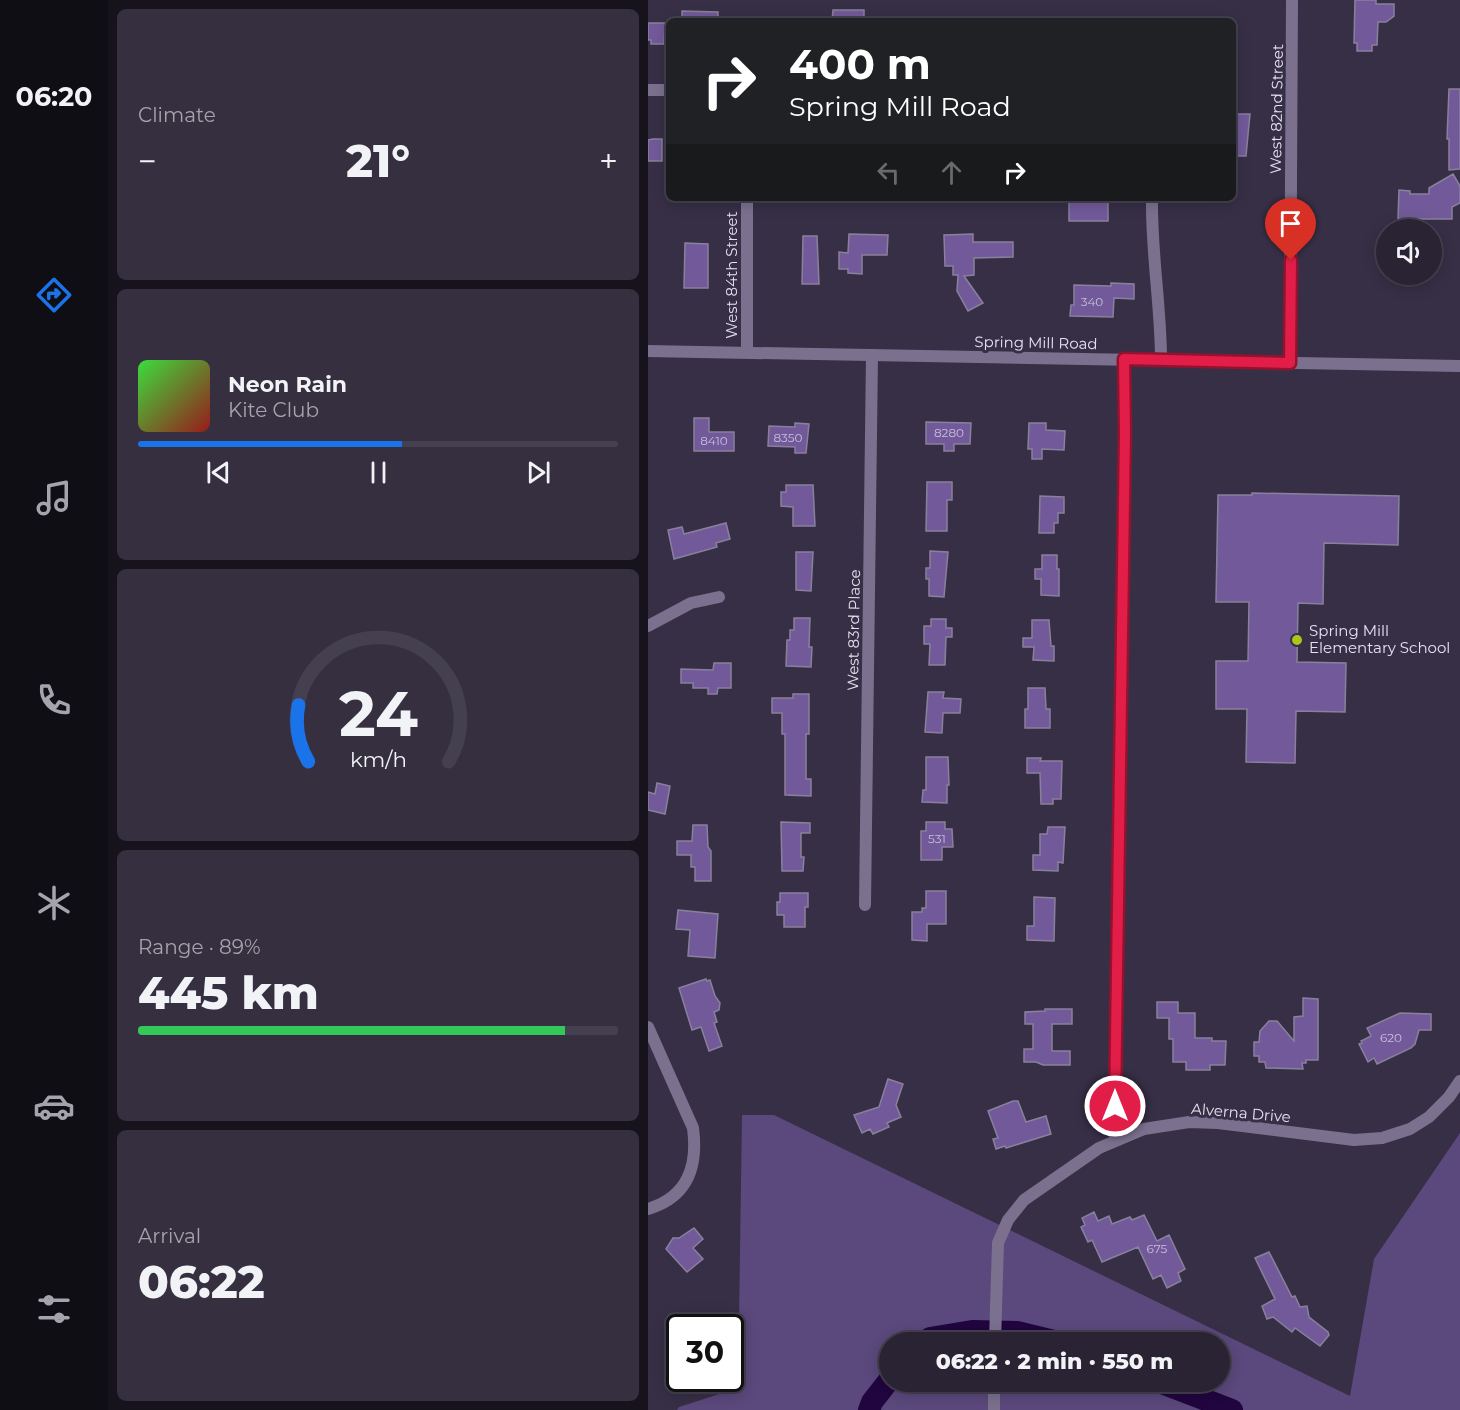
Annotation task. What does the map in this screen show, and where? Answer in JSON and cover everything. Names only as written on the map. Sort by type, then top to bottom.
[{"type":"street","name":"West 82nd Street","points":[[1290,363],[1292,0]]},
{"type":"street","points":[[648,90],[666,90]]},
{"type":"street","name":"West 84th Street","points":[[747,201],[747,352]]},
{"type":"street","points":[[1152,201],[1153,256],[1160,307],[1161,360]]},
{"type":"street","name":"Spring Mill Road","points":[[648,351],[1460,366]]},
{"type":"street","name":"West 83rd Place","points":[[865,905],[872,355]]},
{"type":"street","points":[[1115,1139],[1125,433],[1124,359]]},
{"type":"street","points":[[648,626],[691,603],[719,597]]},
{"type":"street","points":[[648,1027],[693,1128],[695,1140],[694,1163],[681,1189],[666,1201],[648,1209]]},
{"type":"street","name":"Alverna Drive","points":[[995,1332],[998,1243],[1013,1211],[1030,1195],[1093,1151],[1115,1139],[1154,1126],[1198,1122],[1348,1140],[1382,1138],[1410,1129],[1429,1118],[1449,1097],[1460,1081]]},
{"type":"street","points":[[994,1392],[994,1409]]},
{"type":"shaded area","points":[[742,1115],[774,1115],[1219,1332],[879,1332],[879,1392],[1230,1392],[1230,1337],[1350,1396],[1374,1259],[1460,1133],[1460,1410],[677,1410],[679,1407],[726,1392],[744,1392],[744,1314],[739,1314]]},
{"type":"building","points":[[1355,0],[1376,0],[1376,4],[1394,4],[1394,16],[1386,22],[1378,22],[1377,45],[1372,45],[1372,51],[1357,51],[1357,43],[1354,43]]},
{"type":"building","points":[[833,10],[864,10],[864,18],[832,18]]},
{"type":"building","points":[[682,11],[718,12],[718,18],[682,18]]},
{"type":"building","points":[[648,23],[665,23],[664,44],[651,44],[651,40],[648,40]]},
{"type":"building","points":[[1449,89],[1460,89],[1460,169],[1449,170],[1449,139],[1447,139]]},
{"type":"building","points":[[1236,114],[1250,114],[1246,156],[1236,156]]},
{"type":"building","points":[[662,139],[662,161],[648,161],[648,140]]},
{"type":"building","points":[[1453,174],[1460,186],[1460,203],[1452,207],[1452,219],[1398,219],[1399,190],[1410,191],[1410,194],[1429,194],[1429,188]]},
{"type":"building","points":[[1069,201],[1108,201],[1108,221],[1069,221]]},
{"type":"building","points":[[849,234],[888,235],[887,255],[862,255],[862,274],[848,273],[848,269],[839,269],[839,252],[848,253]]},
{"type":"building","points":[[973,234],[973,242],[1013,242],[1013,257],[974,258],[974,275],[964,276],[983,303],[968,311],[957,291],[958,275],[953,275],[953,266],[945,266],[944,235]]},
{"type":"building","points":[[803,236],[817,236],[819,284],[802,284]]},
{"type":"building","points":[[685,243],[708,244],[708,288],[684,288]]},
{"type":"building","points":[[1111,283],[1134,284],[1134,299],[1114,298],[1113,317],[1070,316],[1071,305],[1074,305],[1074,285],[1111,286]]},
{"type":"building","points":[[694,418],[709,418],[709,432],[734,432],[734,451],[694,451]]},
{"type":"building","points":[[926,422],[971,423],[970,444],[954,444],[954,451],[944,451],[944,444],[926,444]]},
{"type":"building","points":[[795,423],[809,424],[806,453],[795,453],[795,447],[768,446],[769,426],[795,427]]},
{"type":"building","points":[[1029,423],[1046,423],[1046,430],[1065,431],[1064,450],[1042,449],[1042,459],[1032,459],[1032,449],[1028,449]]},
{"type":"building","points":[[927,482],[952,482],[952,500],[947,500],[947,531],[926,531]]},
{"type":"building","points":[[786,485],[813,485],[815,526],[793,526],[793,507],[781,506],[781,492],[786,492]]},
{"type":"building","points":[[1252,493],[1399,496],[1398,545],[1324,543],[1323,604],[1298,603],[1297,662],[1346,663],[1345,712],[1296,711],[1295,763],[1246,762],[1247,709],[1216,709],[1216,661],[1248,661],[1249,602],[1216,602],[1218,495],[1252,495]]},
{"type":"building","points":[[1040,496],[1064,497],[1064,513],[1058,513],[1058,523],[1054,523],[1054,533],[1039,533]]},
{"type":"building","points":[[726,523],[730,539],[716,543],[717,547],[674,559],[668,530],[682,527],[684,534]]},
{"type":"building","points":[[930,551],[948,552],[944,597],[929,596],[929,579],[926,579],[926,568],[930,568]]},
{"type":"building","points":[[796,552],[813,552],[811,591],[796,590]]},
{"type":"building","points":[[1042,555],[1057,555],[1059,596],[1041,595],[1041,579],[1035,579],[1035,569],[1042,569]]},
{"type":"building","points":[[794,618],[810,618],[811,667],[786,666],[787,640],[790,640],[790,630],[794,630]]},
{"type":"building","points":[[931,619],[946,619],[946,628],[952,628],[952,637],[946,637],[945,665],[929,665],[930,644],[924,644],[924,626],[931,626]]},
{"type":"building","points":[[1032,620],[1049,620],[1051,646],[1054,646],[1054,661],[1033,660],[1034,647],[1023,647],[1023,638],[1032,638]]},
{"type":"building","points":[[714,663],[731,663],[731,688],[718,688],[717,694],[708,694],[708,688],[693,688],[693,683],[681,683],[681,669],[713,670]]},
{"type":"building","points":[[1028,688],[1045,688],[1046,709],[1050,709],[1050,728],[1025,728]]},
{"type":"building","points":[[928,692],[944,692],[943,698],[961,699],[960,713],[943,713],[942,733],[925,732]]},
{"type":"building","points":[[793,694],[809,694],[806,779],[811,779],[811,796],[785,795],[785,734],[782,734],[782,713],[772,713],[772,698],[793,698]]},
{"type":"building","points":[[926,757],[948,757],[947,803],[922,802],[923,790],[926,790]]},
{"type":"building","points":[[1027,758],[1041,758],[1040,761],[1062,761],[1061,799],[1053,799],[1053,804],[1041,804],[1040,773],[1027,773]]},
{"type":"building","points":[[657,783],[670,786],[665,814],[648,810],[648,792],[655,794]]},
{"type":"building","points":[[781,822],[810,823],[810,833],[801,833],[803,871],[782,871]]},
{"type":"building","points":[[926,822],[945,822],[945,829],[952,829],[953,847],[942,847],[942,860],[921,860],[921,831],[926,831]]},
{"type":"building","points":[[693,825],[707,825],[708,847],[711,851],[711,881],[695,881],[695,867],[691,867],[691,855],[677,855],[677,841],[692,841]]},
{"type":"building","points":[[1048,827],[1065,827],[1063,863],[1058,862],[1058,871],[1033,870],[1033,855],[1040,855],[1040,834],[1047,834]]},
{"type":"building","points":[[926,891],[946,891],[946,924],[927,924],[927,941],[912,940],[912,912],[922,912],[922,908],[926,908]]},
{"type":"building","points":[[780,893],[808,893],[805,927],[784,927],[784,915],[777,915]]},
{"type":"building","points":[[1034,897],[1055,898],[1054,941],[1027,940],[1027,926],[1034,926]]},
{"type":"building","points":[[678,910],[718,914],[715,958],[688,956],[690,930],[676,929]]},
{"type":"building","points":[[706,979],[710,980],[720,1003],[719,1010],[714,1012],[717,1022],[714,1023],[722,1046],[709,1051],[701,1027],[692,1030],[679,988]]},
{"type":"building","points":[[1303,998],[1318,999],[1318,1060],[1306,1060],[1306,1063],[1302,1063],[1303,1069],[1266,1068],[1265,1062],[1259,1062],[1259,1056],[1254,1056],[1254,1042],[1259,1042],[1260,1031],[1269,1021],[1277,1021],[1294,1041],[1294,1017],[1303,1016]]},
{"type":"building","points":[[1157,1002],[1178,1002],[1178,1013],[1195,1013],[1195,1038],[1226,1041],[1225,1065],[1210,1065],[1210,1070],[1186,1070],[1186,1062],[1173,1062],[1173,1039],[1169,1039],[1169,1018],[1157,1018]]},
{"type":"building","points":[[1045,1009],[1072,1009],[1072,1024],[1052,1024],[1052,1051],[1070,1051],[1070,1065],[1024,1062],[1024,1049],[1033,1049],[1033,1024],[1025,1024],[1025,1012],[1045,1011]]},
{"type":"building","points":[[1400,1013],[1431,1014],[1431,1030],[1419,1030],[1415,1044],[1411,1048],[1377,1064],[1374,1058],[1368,1062],[1359,1044],[1371,1036],[1367,1028]]},
{"type":"building","points":[[888,1079],[903,1084],[896,1105],[901,1117],[887,1123],[889,1127],[873,1134],[870,1129],[862,1133],[854,1115],[879,1107]]},
{"type":"building","points":[[1018,1101],[1026,1122],[1046,1116],[1051,1134],[996,1149],[993,1139],[998,1138],[988,1111]]},
{"type":"building","points":[[1094,1212],[1098,1221],[1109,1216],[1112,1224],[1130,1217],[1132,1220],[1144,1215],[1157,1241],[1169,1235],[1185,1269],[1178,1273],[1181,1281],[1167,1288],[1161,1275],[1153,1279],[1138,1247],[1102,1262],[1092,1240],[1088,1242],[1081,1227],[1085,1225],[1082,1218]]},
{"type":"building","points":[[694,1228],[703,1239],[693,1248],[703,1259],[687,1272],[666,1249],[673,1238],[679,1238]]},
{"type":"building","points":[[1269,1252],[1292,1297],[1295,1296],[1300,1307],[1307,1306],[1309,1317],[1328,1332],[1329,1335],[1320,1346],[1295,1328],[1292,1332],[1273,1317],[1267,1319],[1262,1306],[1275,1299],[1255,1258]]},
{"type":"waterway","points":[[966,1332],[1017,1332]]},
{"type":"waterway","points":[[869,1410],[880,1392]]},
{"type":"waterway","points":[[1185,1392],[1232,1410]]},
{"type":"place","name":"Spring Mill Elementary School","points":[[1297,640]]},
{"type":"route","points":[[1115,1106],[1125,433],[1124,359],[1290,363],[1291,260]]}]
